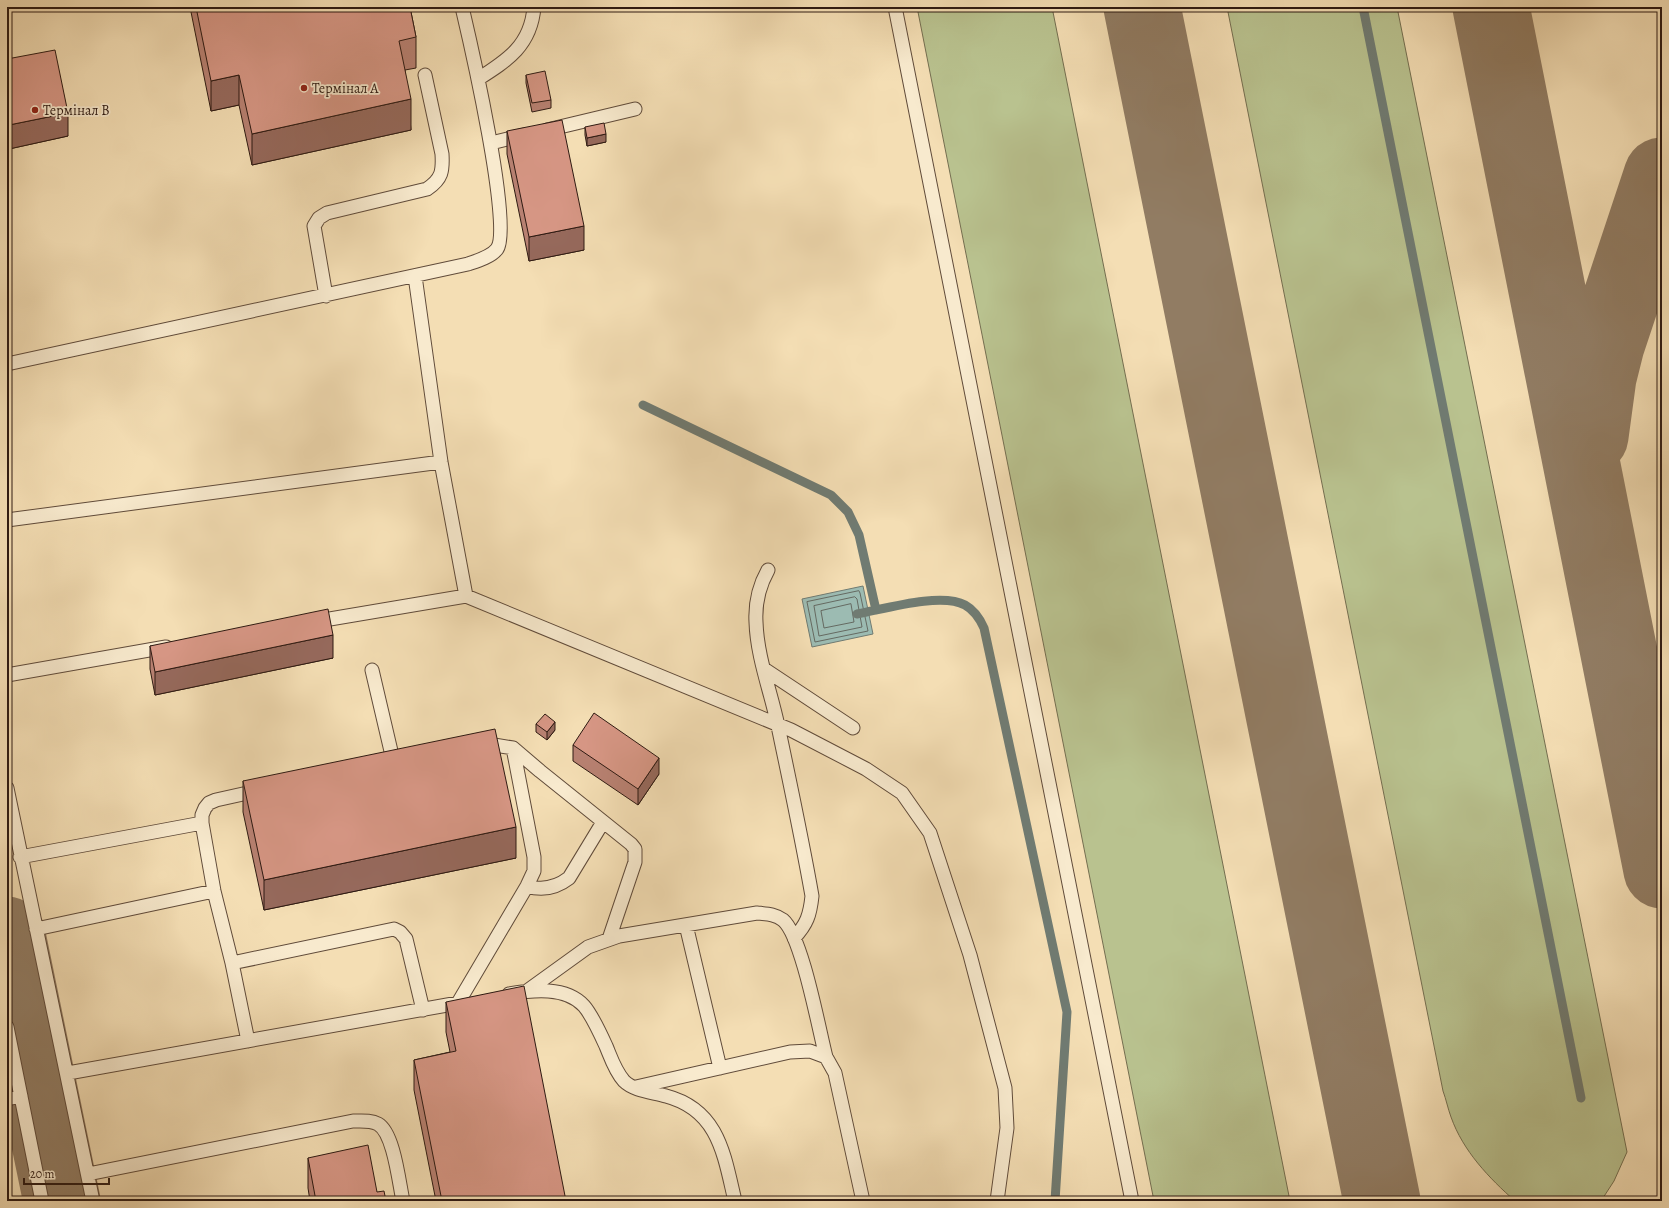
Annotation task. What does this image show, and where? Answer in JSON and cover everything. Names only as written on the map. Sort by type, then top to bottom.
[{"type":"lane","points":[[7,364],[468,264],[486,257],[498,249],[502,234],[490,143],[462,7]]},
{"type":"lane","points":[[478,79],[517,51],[527,35],[533,18],[534,7]]},
{"type":"lane","points":[[895,7],[1132,1201]]},
{"type":"lane","points":[[326,296],[314,226],[319,218],[327,213],[427,189],[437,182],[442,166],[442,154],[425,75]]},
{"type":"lane","points":[[490,143],[634,109]]},
{"type":"lane","points":[[415,276],[441,462],[466,596]]},
{"type":"lane","points":[[7,520],[441,462]]},
{"type":"lane","points":[[768,570],[762,581],[757,600],[756,623],[764,669],[778,725],[812,896],[810,911],[804,927],[794,938]]},
{"type":"lane","points":[[303,624],[466,596],[791,730],[866,769],[902,793],[930,833],[970,955],[1005,1088],[1007,1128],[997,1201]]},
{"type":"lane","points":[[7,675],[178,645]]},
{"type":"lane","points":[[764,669],[853,728]]},
{"type":"lane","points":[[372,670],[394,764]]},
{"type":"lane","points":[[471,749],[494,745],[513,748],[632,844],[635,849],[635,862],[609,939]]},
{"type":"lane","points":[[458,1003],[527,886],[534,871],[534,857],[513,748]]},
{"type":"lane","points":[[379,767],[410,761]]},
{"type":"lane","points":[[7,788],[20,857],[68,1073],[93,1201]]},
{"type":"lane","points":[[248,1041],[232,963],[214,891],[202,823],[202,815],[209,803],[226,797],[272,788]]},
{"type":"lane","points":[[527,886],[542,889],[562,883],[569,878],[603,822]]},
{"type":"lane","points":[[20,857],[202,823]]},
{"type":"lane","points":[[36,929],[214,891]]},
{"type":"lane","points":[[527,991],[588,947],[609,939],[619,936],[757,913],[775,915],[784,921],[794,938],[802,957],[826,1057],[835,1073],[863,1201]]},
{"type":"lane","points":[[686,925],[720,1068]]},
{"type":"lane","points":[[232,963],[394,929],[400,932],[408,943],[423,1010]]},
{"type":"lane","points":[[497,996],[527,991],[561,993],[574,998],[584,1006],[602,1038],[617,1073],[625,1082],[634,1088],[679,1100],[701,1114],[715,1133],[727,1167],[735,1201]]},
{"type":"lane","points":[[68,1073],[474,1001]]},
{"type":"lane","points":[[7,1027],[42,1201]]},
{"type":"lane","points":[[634,1088],[790,1052],[810,1051],[826,1057]]},
{"type":"lane","points":[[7,1098],[21,1096]]},
{"type":"lane","points":[[88,1174],[354,1121],[369,1121],[379,1125],[386,1131],[391,1143],[403,1201]]},
{"type":"green space","points":[[917,7],[1052,7],[1290,1201],[1154,1201]]},
{"type":"green space","points":[[1227,7],[1397,7],[1627,1152],[1614,1181],[1601,1201],[1515,1201],[1486,1173],[1478,1163],[1462,1141],[1449,1111],[1443,1091]]},
{"type":"water","points":[[863,586],[873,634],[812,647],[802,599]]},
{"type":"building","name":"Термінал A","points":[[196,7],[410,7],[416,37],[399,41],[411,99],[252,134],[239,75],[211,81]]},
{"type":"building","name":"Термінал B","points":[[55,50],[68,113],[9,125],[7,116],[7,59]]},
{"type":"building","points":[[545,71],[551,100],[532,103],[526,75]]},
{"type":"building","points":[[562,120],[584,226],[529,237],[507,131]]},
{"type":"building","points":[[604,123],[606,134],[587,138],[585,127]]},
{"type":"building","points":[[328,609],[333,635],[155,672],[150,646]]},
{"type":"building","points":[[594,713],[659,758],[638,789],[573,745]]},
{"type":"building","points":[[545,714],[555,722],[547,732],[536,724]]},
{"type":"building","points":[[495,729],[516,827],[264,880],[243,781]]},
{"type":"building","points":[[524,986],[566,1201],[442,1201],[414,1060],[456,1051],[446,1002]]},
{"type":"building","points":[[368,1145],[377,1192],[384,1191],[386,1201],[316,1201],[308,1158]]},
{"type":"waterway","points":[[1363,7],[1581,1098]]},
{"type":"waterway","points":[[643,405],[831,495],[848,512],[859,535],[876,610]]},
{"type":"waterway","points":[[857,614],[927,601],[955,601],[971,609],[979,618],[984,628],[1067,1012],[1055,1201]]},
{"type":"taxiway","points":[[1142,7],[1382,1201]]},
{"type":"taxiway","points":[[1491,7],[1662,870]]},
{"type":"taxiway","points":[[1590,436],[1598,377],[1606,345],[1662,176]]},
{"type":"taxiway","points":[[7,935],[62,1201]]},
{"type":"place","name":"Термінал A","points":[[304,88]]},
{"type":"place","name":"Термінал B","points":[[35,110]]}]
